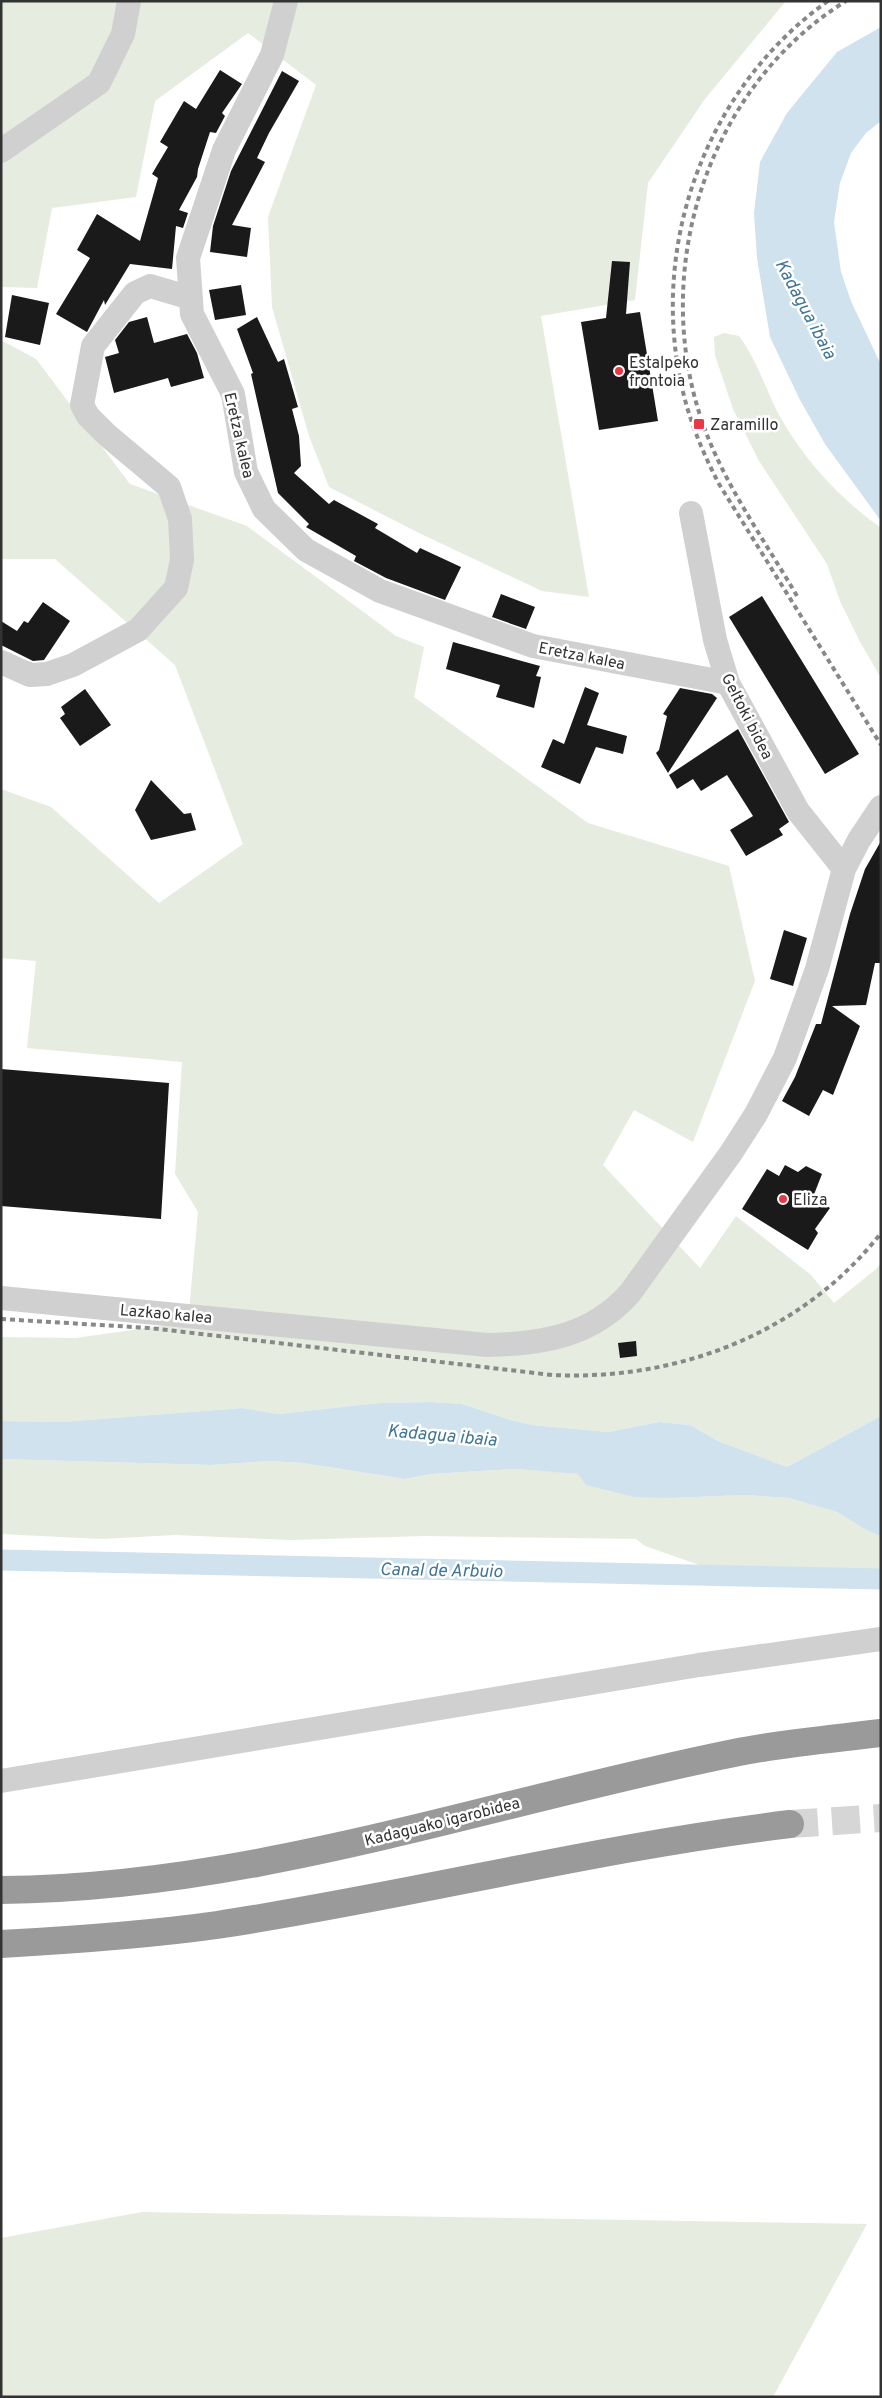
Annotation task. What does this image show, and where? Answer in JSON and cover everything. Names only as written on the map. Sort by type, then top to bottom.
[{"type":"highway","name":"Kadaguako igarobidea","points":[[1,1890],[59,1890],[132,1883],[204,1873],[358,1842],[604,1781],[736,1752],[787,1743],[881,1733]]},
{"type":"highway","points":[[1,1944],[94,1938],[217,1925],[564,1860],[790,1824]]},
{"type":"street","points":[[1,151],[99,83],[124,34],[129,1]]},
{"type":"street","name":"Eretza kalea","points":[[286,1],[272,55],[224,150],[188,258],[192,314],[233,394],[246,472],[264,510],[306,550],[380,591],[533,646],[728,683]]},
{"type":"street","points":[[1,662],[30,675],[47,674],[73,665],[138,630],[176,588],[182,560],[180,520],[169,488],[88,416],[82,405],[93,346],[135,293],[150,286],[191,298]]},
{"type":"street","name":"Geltoki bidea","points":[[691,513],[715,640],[728,683],[798,811],[844,869]]},
{"type":"street","name":"Lazkao kalea","points":[[1,1298],[330,1328],[487,1345],[545,1341],[570,1334],[595,1322],[618,1307],[650,1266],[756,1114],[781,1066],[805,1007],[844,869],[859,840],[881,807]]},
{"type":"street","points":[[1,1781],[699,1666],[881,1639]]},
{"type":"shaded area","points":[[1,1],[786,1],[705,99],[648,183],[635,300],[541,316],[589,597],[542,591],[419,533],[329,487],[309,436],[272,307],[268,217],[316,85],[248,33],[155,101],[136,197],[52,208],[37,288],[1,287]]},
{"type":"shaded area","points":[[724,333],[739,336],[756,364],[779,415],[811,463],[851,504],[881,528],[881,678],[859,640],[840,601],[827,564],[759,461],[733,409],[715,355],[714,337]]},
{"type":"shaded area","points":[[1,340],[36,359],[130,484],[247,526],[396,636],[424,647],[414,697],[588,823],[729,866],[755,981],[693,1142],[634,1110],[603,1165],[700,1268],[736,1216],[811,1275],[834,1303],[881,1263],[881,1416],[787,1467],[718,1441],[690,1425],[659,1422],[608,1432],[532,1425],[462,1404],[432,1402],[379,1403],[278,1414],[242,1408],[62,1422],[1,1421],[1,1337],[76,1338],[188,1322],[198,1212],[175,1174],[182,1062],[27,1048],[36,961],[1,958],[1,789],[51,807],[159,903],[243,844],[175,665],[55,559],[1,559]]},
{"type":"shaded area","points":[[1,1459],[211,1465],[269,1461],[302,1463],[405,1479],[431,1474],[516,1469],[578,1474],[670,1498],[745,1495],[789,1498],[837,1512],[868,1531],[881,1536],[881,1571],[708,1568],[645,1546],[636,1539],[424,1536],[291,1540],[175,1535],[101,1539],[1,1534]]},
{"type":"shaded area","points":[[142,2212],[867,2224],[773,2397],[1,2397],[1,2238]]},
{"type":"water","name":"Kadagua ibaia","points":[[881,27],[881,121],[866,133],[851,153],[840,183],[834,222],[841,272],[851,301],[881,365],[881,521],[825,444],[800,400],[770,337],[757,258],[754,213],[760,162],[787,113],[837,52]]},
{"type":"water","name":"Kadagua ibaia","points":[[432,1402],[462,1404],[532,1425],[608,1432],[659,1422],[690,1425],[718,1441],[787,1467],[881,1416],[881,1536],[868,1531],[837,1512],[789,1498],[745,1495],[670,1498],[634,1497],[586,1485],[578,1474],[516,1469],[431,1474],[405,1479],[302,1463],[269,1461],[211,1465],[1,1459],[1,1421],[62,1422],[242,1408],[278,1414],[379,1403]]},
{"type":"building","points":[[220,70],[242,84],[222,113],[225,116],[216,133],[210,132],[197,177],[179,210],[188,213],[183,228],[176,226],[172,269],[130,264],[105,305],[104,300],[87,332],[56,314],[90,258],[77,250],[97,214],[140,241],[158,178],[152,174],[168,147],[160,142],[184,101],[196,109]]},
{"type":"building","points":[[282,71],[299,81],[257,158],[265,162],[232,225],[251,228],[247,257],[210,252],[213,226],[231,171]]},
{"type":"building","name":"Estalpeko frontoia","points":[[612,261],[630,262],[626,314],[640,312],[658,421],[599,430],[581,322],[606,318]]},
{"type":"building","points":[[241,285],[246,315],[215,320],[209,290]]},
{"type":"building","points":[[12,295],[49,303],[40,345],[5,337]]},
{"type":"building","points":[[147,317],[154,343],[187,334],[197,353],[204,378],[171,387],[168,378],[114,393],[105,357],[119,353],[115,340],[129,322]]},
{"type":"building","points":[[257,317],[278,362],[284,359],[298,407],[292,409],[299,436],[301,466],[294,473],[329,504],[334,500],[378,524],[375,528],[417,553],[420,548],[461,567],[445,600],[386,578],[354,561],[356,556],[306,527],[309,524],[278,493],[251,374],[253,373],[237,329]]},
{"type":"building","points":[[501,594],[535,607],[526,629],[492,617]]},
{"type":"building","points":[[762,596],[859,754],[825,774],[729,617]]},
{"type":"building","points":[[43,602],[70,621],[44,660],[33,661],[1,645],[1,621],[17,631],[24,621],[28,623]]},
{"type":"building","points":[[453,642],[540,666],[536,676],[541,677],[534,708],[496,697],[500,685],[446,669]]},
{"type":"building","points":[[585,687],[599,693],[587,725],[627,736],[623,754],[596,747],[580,784],[541,767],[553,739],[564,744]]},
{"type":"building","points":[[680,688],[712,694],[717,698],[668,773],[656,753],[659,750],[667,716],[663,714]]},
{"type":"building","points":[[85,689],[111,725],[80,746],[60,718],[65,714],[61,707]]},
{"type":"building","points":[[738,729],[789,822],[779,829],[783,835],[746,856],[730,830],[753,816],[727,775],[701,791],[693,779],[677,789],[669,775]]},
{"type":"building","points":[[151,780],[184,814],[191,813],[196,830],[151,840],[135,810]]},
{"type":"building","points":[[881,841],[881,963],[875,963],[866,1005],[832,1006],[860,1026],[833,1095],[823,1090],[809,1116],[782,1101],[795,1077],[816,1024],[821,1024],[850,914],[865,869]]},
{"type":"building","points":[[784,930],[807,938],[793,986],[770,979]]},
{"type":"building","points":[[1,1069],[169,1083],[161,1219],[1,1206]]},
{"type":"building","points":[[785,1165],[798,1172],[806,1166],[822,1174],[813,1197],[830,1208],[815,1229],[818,1233],[808,1250],[742,1209],[767,1169],[779,1176]]},
{"type":"building","points":[[636,1341],[637,1356],[620,1358],[618,1343]]},
{"type":"waterway","name":"Canal de Arbuio","points":[[1,1560],[881,1579]]},
{"type":"tunnel","points":[[790,1824],[881,1818]]},
{"type":"railway","points":[[828,1],[784,38],[746,81],[716,130],[694,182],[679,237],[673,293],[676,350],[690,417],[719,484],[881,745]]},
{"type":"railway","points":[[797,596],[723,471],[704,427],[688,368],[683,308],[687,247],[701,189],[725,133],[757,83],[797,38],[846,1]]},
{"type":"railway","points":[[1,1319],[150,1328],[552,1375],[599,1375],[645,1370],[690,1359],[734,1344],[775,1324],[814,1299],[849,1268],[881,1233]]},
{"type":"place","name":"Estalpeko frontoia","points":[[619,371]]},
{"type":"place","name":"Zaramillo","points":[[699,424]]},
{"type":"place","name":"Eliza","points":[[783,1199]]}]
